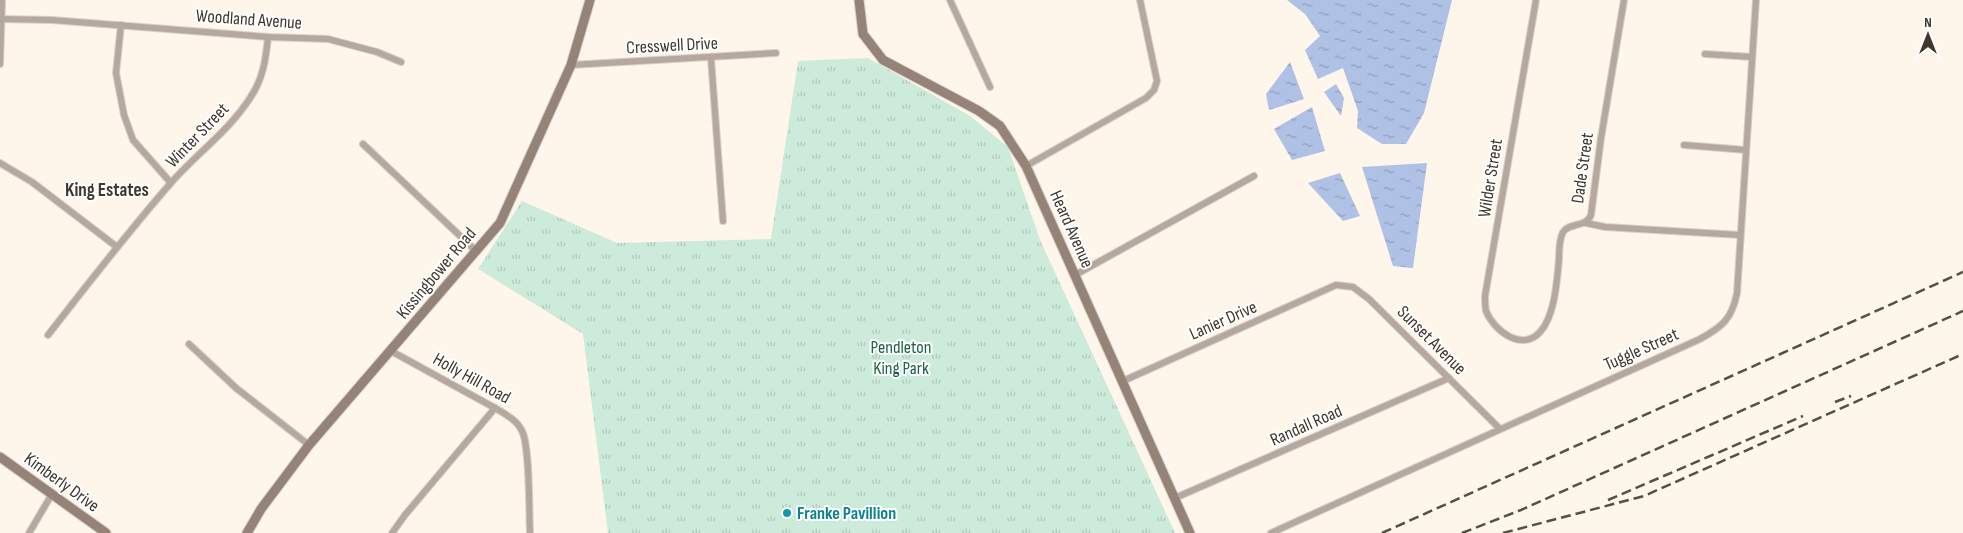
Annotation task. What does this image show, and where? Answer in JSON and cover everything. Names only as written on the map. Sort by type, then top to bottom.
[{"type":"street","points":[[0,64],[2,0]]},
{"type":"street","name":"Kissingbower Road","points":[[247,533],[261,509],[308,445],[500,223],[571,65],[590,0]]},
{"type":"street","name":"Heard Avenue","points":[[859,0],[863,34],[883,60],[979,111],[1000,126],[1026,166],[1190,533]]},
{"type":"street","points":[[950,0],[990,87]]},
{"type":"street","points":[[1026,166],[1146,98],[1154,90],[1157,81],[1140,0]]},
{"type":"street","name":"Wilder Street","points":[[1524,340],[1516,340],[1503,333],[1487,313],[1485,296],[1536,0]]},
{"type":"street","name":"Dade Street","points":[[1524,340],[1535,337],[1540,333],[1548,320],[1555,294],[1563,233],[1570,227],[1586,223],[1593,208],[1601,138],[1624,0]]},
{"type":"street","name":"Tuggle Street","points":[[1271,533],[1700,339],[1718,329],[1728,318],[1736,296],[1756,0]]},
{"type":"street","name":"Woodland Avenue","points":[[1,19],[121,25],[268,37],[328,39],[378,52],[401,62]]},
{"type":"street","points":[[121,25],[116,73],[124,115],[133,140],[171,183]]},
{"type":"street","name":"Winter Street","points":[[48,336],[117,247],[171,183],[236,118],[251,97],[261,75],[266,57],[268,37]]},
{"type":"street","name":"Cresswell Drive","points":[[571,65],[776,53]]},
{"type":"street","points":[[1705,54],[1752,58]]},
{"type":"street","points":[[711,58],[723,222]]},
{"type":"street","points":[[363,144],[476,252]]},
{"type":"street","points":[[1684,145],[1746,150]]},
{"type":"street","points":[[0,163],[32,182],[117,247]]},
{"type":"street","points":[[1075,276],[1254,176]]},
{"type":"street","points":[[1586,223],[1605,227],[1740,236]]},
{"type":"street","name":"Sunset Avenue","points":[[1336,285],[1353,287],[1369,299],[1500,429]]},
{"type":"street","name":"Lanier Drive","points":[[1123,382],[1336,285]]},
{"type":"street","points":[[189,344],[236,388],[308,445]]},
{"type":"street","name":"Holly Hill Road","points":[[391,351],[512,418],[522,431],[526,454],[530,533]]},
{"type":"street","name":"Randall Road","points":[[1175,498],[1449,378]]},
{"type":"street","points":[[392,533],[495,408]]},
{"type":"street","name":"Kimberly Drive","points":[[0,457],[106,533]]},
{"type":"street","points":[[29,533],[52,494]]},
{"type":"green space","name":"Pendleton King Park","points":[[868,58],[970,116],[1008,147],[1040,240],[1175,533],[608,533],[583,334],[478,269],[522,201],[617,243],[771,239],[798,61]]},
{"type":"water","points":[[1287,0],[1452,0],[1424,113],[1406,144],[1382,144],[1357,128],[1358,111],[1343,68],[1318,79],[1305,50],[1320,36],[1305,14]]},
{"type":"water","points":[[1290,62],[1304,99],[1269,110],[1266,94]]},
{"type":"water","points":[[1336,84],[1344,98],[1341,116],[1324,92]]},
{"type":"water","points":[[1312,107],[1325,151],[1292,160],[1274,129]]},
{"type":"water","points":[[1427,163],[1413,268],[1393,266],[1362,167]]},
{"type":"water","points":[[1340,173],[1360,216],[1343,221],[1308,183]]},
{"type":"railway","points":[[1382,533],[1963,272]]},
{"type":"railway","points":[[1462,533],[1521,510],[1963,311]]},
{"type":"railway","points":[[1503,533],[1644,496],[1963,354]]},
{"type":"railway","points":[[1835,402],[1851,396]]},
{"type":"railway","points":[[1608,500],[1803,416]]},
{"type":"place","name":"Franke Pavillion","points":[[787,513]]},
{"type":"district","name":"King Estates","points":[[107,189]]}]
